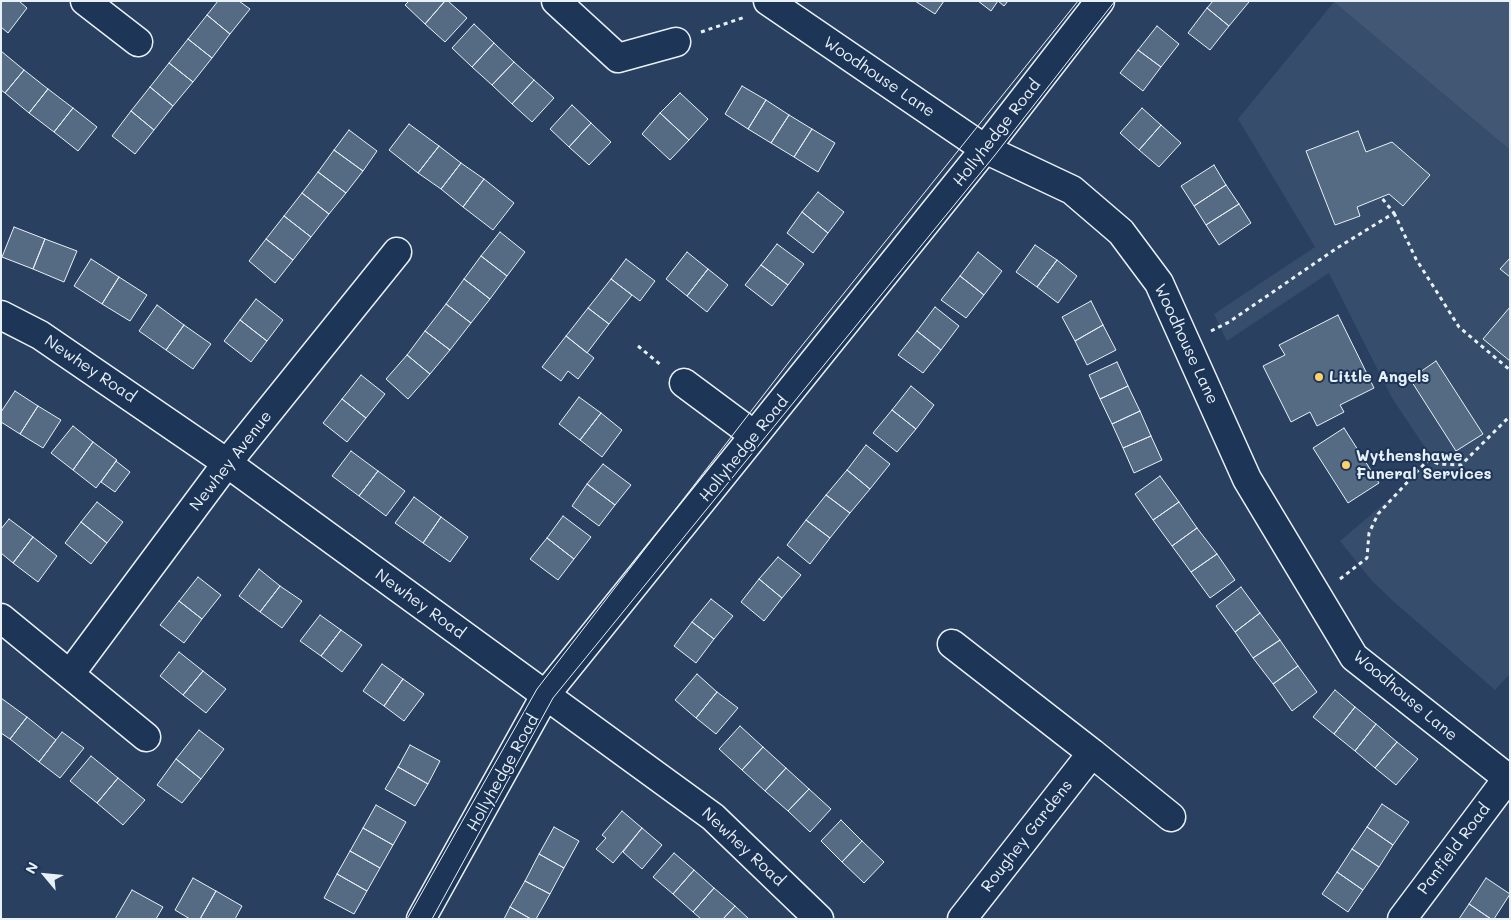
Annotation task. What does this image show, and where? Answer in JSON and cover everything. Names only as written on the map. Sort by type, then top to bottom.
[{"type":"street","points":[[85,1],[138,42]]},
{"type":"street","points":[[556,1],[618,58],[676,42]]},
{"type":"street","name":"Hollyhedge Road","points":[[421,919],[546,694],[985,150],[1100,1]]},
{"type":"street","name":"Woodhouse Lane","points":[[771,4],[985,150],[1072,190],[1122,232],[1159,283],[1247,479],[1354,657],[1508,779]]},
{"type":"street","name":"Newhey Avenue","points":[[70,674],[227,463],[397,252]]},
{"type":"street","name":"Newhey Road","points":[[1,314],[40,335],[227,463],[713,817],[819,919]]},
{"type":"street","points":[[684,383],[754,436]]},
{"type":"street","points":[[1,618],[146,737]]},
{"type":"street","points":[[952,644],[1171,817]]},
{"type":"street","name":"Roughey Gardens","points":[[962,919],[1092,753]]},
{"type":"street","name":"Panfield Road","points":[[1402,919],[1508,779]]},
{"type":"path","points":[[676,42],[771,4]]},
{"type":"path","points":[[1381,197],[1394,213],[1416,260],[1459,327],[1510,370]]},
{"type":"path","points":[[1186,343],[1229,322],[1337,248],[1394,213]]},
{"type":"path","points":[[1317,597],[1367,558],[1369,534],[1378,514],[1426,462],[1461,465],[1510,416]]},
{"type":"shaded area","points":[[1510,1],[1510,150],[1334,2]]},
{"type":"shaded area","points":[[1334,2],[1510,150],[1510,674],[1495,690],[1372,581],[1340,541],[1434,461],[1392,398],[1329,273],[1227,341],[1214,314],[1315,247],[1238,119]]},
{"type":"building","points":[[1,1],[19,1],[27,8],[8,33],[1,27]]},
{"type":"building","points":[[218,1],[239,1],[250,9],[230,34],[207,15]]},
{"type":"building","points":[[409,1],[445,1],[425,24],[405,5]]},
{"type":"building","points":[[445,1],[448,1],[467,18],[445,42],[425,24]]},
{"type":"building","points":[[915,1],[944,1],[935,14]]},
{"type":"building","points":[[978,1],[998,1],[991,11]]},
{"type":"building","points":[[998,1],[1008,1],[1004,6]]},
{"type":"building","points":[[1213,1],[1249,2],[1229,26],[1207,8]]},
{"type":"building","points":[[1207,8],[1229,26],[1210,50],[1188,33]]},
{"type":"building","points":[[207,15],[230,34],[212,58],[188,39]]},
{"type":"building","points":[[474,24],[494,43],[472,67],[452,48]]},
{"type":"building","points":[[1157,26],[1179,44],[1161,67],[1138,50]]},
{"type":"building","points":[[188,39],[212,58],[193,82],[169,63]]},
{"type":"building","points":[[494,43],[514,62],[492,85],[472,67]]},
{"type":"building","points":[[1138,50],[1161,67],[1143,91],[1120,73]]},
{"type":"building","points":[[1,51],[24,70],[5,93],[1,90]]},
{"type":"building","points":[[514,62],[534,80],[512,104],[492,85]]},
{"type":"building","points":[[169,63],[193,82],[173,106],[150,87]]},
{"type":"building","points":[[24,70],[48,89],[29,113],[5,93]]},
{"type":"building","points":[[534,80],[554,98],[532,122],[512,104]]},
{"type":"building","points":[[742,86],[766,100],[748,129],[725,114]]},
{"type":"building","points":[[150,87],[173,106],[154,130],[131,111]]},
{"type":"building","points":[[48,89],[73,108],[54,132],[29,113]]},
{"type":"building","points":[[680,93],[708,119],[689,140],[660,113]]},
{"type":"building","points":[[766,100],[789,115],[771,143],[748,129]]},
{"type":"building","points":[[572,105],[591,123],[569,147],[550,129]]},
{"type":"building","points":[[73,108],[97,127],[78,151],[54,132]]},
{"type":"building","points":[[1142,108],[1161,125],[1139,150],[1120,133]]},
{"type":"building","points":[[131,111],[154,130],[135,154],[112,136]]},
{"type":"building","points":[[660,113],[689,140],[670,160],[642,134]]},
{"type":"building","points":[[789,115],[812,129],[794,157],[771,143]]},
{"type":"building","points":[[591,123],[611,142],[589,165],[569,147]]},
{"type":"building","points":[[409,124],[439,146],[418,173],[389,150]]},
{"type":"building","points":[[1161,125],[1181,143],[1159,167],[1139,150]]},
{"type":"building","points":[[812,129],[835,143],[818,172],[794,157]]},
{"type":"building","points":[[349,130],[377,151],[363,171],[334,150]]},
{"type":"building","points":[[1358,131],[1366,152],[1392,142],[1430,175],[1403,206],[1389,194],[1357,207],[1360,216],[1335,225],[1306,151]]},
{"type":"building","points":[[439,146],[461,163],[441,189],[418,173]]},
{"type":"building","points":[[334,150],[363,171],[346,193],[318,172]]},
{"type":"building","points":[[461,163],[484,179],[463,207],[441,189]]},
{"type":"building","points":[[1214,165],[1226,185],[1194,206],[1181,186]]},
{"type":"building","points":[[318,172],[346,193],[329,214],[302,193]]},
{"type":"building","points":[[484,179],[514,203],[493,230],[463,207]]},
{"type":"building","points":[[1226,185],[1239,204],[1206,225],[1194,206]]},
{"type":"building","points":[[818,192],[844,212],[828,233],[802,212]]},
{"type":"building","points":[[302,193],[329,214],[311,237],[284,216]]},
{"type":"building","points":[[1239,204],[1251,223],[1219,245],[1206,225]]},
{"type":"building","points":[[802,212],[828,233],[813,253],[787,233]]},
{"type":"building","points":[[284,216],[311,237],[293,260],[266,239]]},
{"type":"building","points":[[14,227],[45,239],[33,269],[2,257]]},
{"type":"building","points":[[500,232],[525,252],[507,276],[481,256]]},
{"type":"building","points":[[45,239],[77,251],[64,282],[33,269]]},
{"type":"building","points":[[266,239],[293,260],[275,283],[249,261]]},
{"type":"building","points":[[777,244],[804,264],[788,285],[761,265]]},
{"type":"building","points":[[1035,245],[1057,260],[1037,287],[1016,272]]},
{"type":"building","points":[[687,252],[708,269],[687,296],[666,279]]},
{"type":"building","points":[[978,252],[1002,271],[984,295],[960,276]]},
{"type":"building","points":[[481,256],[507,276],[490,299],[464,279]]},
{"type":"building","points":[[1510,258],[1510,277],[1500,269]]},
{"type":"building","points":[[91,259],[119,277],[102,304],[74,286]]},
{"type":"building","points":[[626,259],[655,281],[640,301],[611,279]]},
{"type":"building","points":[[1057,260],[1077,276],[1058,303],[1037,287]]},
{"type":"building","points":[[761,265],[788,285],[772,306],[745,285]]},
{"type":"building","points":[[708,269],[728,285],[707,312],[687,296]]},
{"type":"building","points":[[960,276],[984,295],[966,318],[941,300]]},
{"type":"building","points":[[119,277],[147,295],[130,321],[102,304]]},
{"type":"building","points":[[464,279],[490,299],[471,323],[446,304]]},
{"type":"building","points":[[611,279],[632,295],[609,324],[588,308]]},
{"type":"building","points":[[256,299],[283,320],[267,341],[240,320]]},
{"type":"building","points":[[1091,301],[1103,325],[1075,341],[1062,317]]},
{"type":"building","points":[[446,304],[471,323],[450,350],[425,331]]},
{"type":"building","points":[[157,305],[184,325],[166,350],[139,331]]},
{"type":"building","points":[[935,307],[959,326],[941,350],[917,331]]},
{"type":"building","points":[[1510,307],[1510,361],[1483,339]]},
{"type":"building","points":[[588,308],[609,324],[587,353],[566,336]]},
{"type":"building","name":"Little Angels","points":[[1338,315],[1374,388],[1340,405],[1344,412],[1317,426],[1310,412],[1291,422],[1263,366],[1285,355],[1279,345]]},
{"type":"building","points":[[240,320],[267,341],[251,362],[224,341]]},
{"type":"building","points":[[184,325],[211,344],[193,369],[166,350]]},
{"type":"building","points":[[1103,325],[1116,350],[1087,365],[1075,341]]},
{"type":"building","points":[[425,331],[450,350],[430,374],[407,355]]},
{"type":"building","points":[[917,331],[941,350],[923,373],[898,355]]},
{"type":"building","points":[[566,336],[594,358],[578,379],[568,371],[561,381],[542,367]]},
{"type":"building","points":[[407,355],[430,374],[408,399],[386,379]]},
{"type":"building","points":[[1436,361],[1483,434],[1456,451],[1410,379]]},
{"type":"building","points":[[1117,362],[1128,386],[1100,399],[1089,375]]},
{"type":"building","points":[[361,375],[385,394],[366,418],[342,399]]},
{"type":"building","points":[[911,386],[934,405],[916,429],[892,410]]},
{"type":"building","points":[[1128,386],[1140,411],[1112,424],[1100,399]]},
{"type":"building","points":[[15,391],[38,406],[20,434],[1,422],[1,412]]},
{"type":"building","points":[[579,397],[601,413],[580,440],[559,424]]},
{"type":"building","points":[[342,399],[366,418],[347,442],[323,423]]},
{"type":"building","points":[[38,406],[61,420],[43,448],[20,434]]},
{"type":"building","points":[[892,410],[916,429],[897,452],[873,433]]},
{"type":"building","points":[[1140,411],[1151,436],[1123,448],[1112,424]]},
{"type":"building","points":[[601,413],[622,430],[602,457],[580,440]]},
{"type":"building","points":[[73,426],[93,442],[73,470],[51,453]]},
{"type":"building","name":"Wythenshawe Funeral Services","points":[[1344,428],[1379,483],[1348,503],[1313,448]]},
{"type":"building","points":[[1151,436],[1162,460],[1134,473],[1123,448]]},
{"type":"building","points":[[93,442],[117,460],[96,488],[73,470]]},
{"type":"building","points":[[866,445],[890,464],[870,489],[847,470]]},
{"type":"building","points":[[351,451],[378,471],[359,496],[332,476]]},
{"type":"building","points":[[116,461],[130,472],[115,492],[101,482]]},
{"type":"building","points":[[603,464],[631,485],[615,505],[587,484]]},
{"type":"building","points":[[847,470],[870,489],[850,513],[826,495]]},
{"type":"building","points":[[378,471],[405,491],[386,516],[359,496]]},
{"type":"building","points":[[1160,476],[1179,502],[1153,520],[1135,494]]},
{"type":"building","points":[[587,484],[615,505],[599,526],[572,506]]},
{"type":"building","points":[[826,495],[850,513],[830,538],[806,520]]},
{"type":"building","points":[[414,497],[441,517],[423,543],[395,523]]},
{"type":"building","points":[[97,502],[123,522],[107,543],[81,522]]},
{"type":"building","points":[[1179,502],[1197,528],[1172,546],[1153,520]]},
{"type":"building","points":[[563,516],[591,537],[574,559],[547,538]]},
{"type":"building","points":[[441,517],[468,537],[450,562],[423,543]]},
{"type":"building","points":[[9,519],[33,537],[13,563],[1,553],[1,529]]},
{"type":"building","points":[[806,520],[830,538],[810,564],[787,545]]},
{"type":"building","points":[[81,522],[107,543],[91,564],[65,543]]},
{"type":"building","points":[[1197,528],[1217,554],[1191,572],[1172,546]]},
{"type":"building","points":[[33,537],[57,556],[38,582],[13,563]]},
{"type":"building","points":[[547,538],[574,559],[558,580],[530,559]]},
{"type":"building","points":[[1217,554],[1235,580],[1210,598],[1191,572]]},
{"type":"building","points":[[778,557],[801,575],[782,598],[759,579]]},
{"type":"building","points":[[259,569],[280,586],[260,612],[239,596]]},
{"type":"building","points":[[198,577],[221,595],[202,619],[179,601]]},
{"type":"building","points":[[759,579],[782,598],[764,621],[741,602]]},
{"type":"building","points":[[280,586],[302,601],[282,628],[260,612]]},
{"type":"building","points":[[1241,587],[1260,613],[1235,632],[1216,606]]},
{"type":"building","points":[[711,599],[733,616],[714,639],[692,622]]},
{"type":"building","points":[[179,601],[202,619],[184,643],[160,625]]},
{"type":"building","points":[[1260,613],[1280,640],[1253,658],[1235,632]]},
{"type":"building","points":[[320,615],[341,630],[321,656],[300,641]]},
{"type":"building","points":[[692,622],[714,639],[696,663],[674,646]]},
{"type":"building","points":[[341,630],[362,645],[342,672],[321,656]]},
{"type":"building","points":[[1280,640],[1298,666],[1273,684],[1253,658]]},
{"type":"building","points":[[179,652],[203,671],[183,695],[160,676]]},
{"type":"building","points":[[382,664],[403,679],[384,706],[363,691]]},
{"type":"building","points":[[1298,666],[1317,692],[1292,711],[1273,684]]},
{"type":"building","points":[[203,671],[226,689],[206,713],[183,695]]},
{"type":"building","points":[[697,674],[717,692],[696,718],[675,700]]},
{"type":"building","points":[[403,679],[424,694],[404,721],[384,706]]},
{"type":"building","points":[[1335,690],[1355,707],[1334,734],[1313,717]]},
{"type":"building","points":[[717,692],[738,708],[716,734],[696,718]]},
{"type":"building","points":[[1,698],[27,717],[10,739],[1,733]]},
{"type":"building","points":[[1355,707],[1376,724],[1355,751],[1334,734]]},
{"type":"building","points":[[27,717],[56,740],[39,762],[10,739]]},
{"type":"building","points":[[1376,724],[1397,742],[1375,768],[1355,751]]},
{"type":"building","points":[[740,726],[763,747],[742,770],[719,749]]},
{"type":"building","points":[[199,730],[224,749],[201,779],[176,759]]},
{"type":"building","points":[[62,732],[84,748],[60,778],[39,762]]},
{"type":"building","points":[[1397,742],[1418,759],[1396,785],[1375,768]]},
{"type":"building","points":[[410,745],[440,761],[428,784],[398,767]]},
{"type":"building","points":[[763,747],[786,768],[765,791],[742,770]]},
{"type":"building","points":[[91,756],[118,778],[97,803],[70,781]]},
{"type":"building","points":[[176,759],[201,779],[182,803],[157,785]]},
{"type":"building","points":[[398,767],[428,784],[415,806],[385,789]]},
{"type":"building","points":[[786,768],[809,789],[788,811],[765,791]]},
{"type":"building","points":[[118,778],[145,800],[123,825],[97,803]]},
{"type":"building","points":[[809,789],[831,809],[810,832],[788,811]]},
{"type":"building","points":[[1382,804],[1409,822],[1393,845],[1367,827]]},
{"type":"building","points":[[376,805],[406,822],[393,845],[363,828]]},
{"type":"building","points":[[622,811],[642,828],[613,863],[596,849],[606,838],[602,835]]},
{"type":"building","points":[[841,820],[862,841],[842,862],[821,841]]},
{"type":"building","points":[[554,827],[579,841],[564,868],[539,854]]},
{"type":"building","points":[[1367,827],[1393,845],[1379,867],[1352,849]]},
{"type":"building","points":[[363,828],[393,845],[380,868],[350,851]]},
{"type":"building","points":[[642,828],[662,845],[642,869],[623,852]]},
{"type":"building","points":[[862,841],[884,862],[864,883],[842,862]]},
{"type":"building","points":[[1352,849],[1379,867],[1363,890],[1337,872]]},
{"type":"building","points":[[350,851],[380,868],[367,891],[337,874]]},
{"type":"building","points":[[674,853],[694,870],[673,894],[653,877]]},
{"type":"building","points":[[539,854],[564,868],[550,894],[525,881]]},
{"type":"building","points":[[694,870],[714,888],[693,912],[673,894]]},
{"type":"building","points":[[1337,872],[1363,890],[1348,912],[1322,894]]},
{"type":"building","points":[[337,874],[367,891],[354,914],[324,898]]},
{"type":"building","points":[[193,878],[216,891],[200,919],[190,919],[175,910]]},
{"type":"building","points":[[1486,878],[1510,894],[1494,919],[1491,919],[1469,904]]},
{"type":"building","points":[[525,881],[550,894],[536,919],[531,919],[510,907]]},
{"type":"building","points":[[714,888],[735,906],[723,919],[701,919],[693,912]]},
{"type":"building","points":[[132,890],[163,907],[156,919],[115,919]]},
{"type":"building","points":[[216,891],[242,906],[235,919],[200,919]]},
{"type":"building","points":[[1469,904],[1491,919],[1459,919]]},
{"type":"building","points":[[735,906],[749,919],[723,919]]},
{"type":"building","points":[[510,907],[531,919],[504,919]]},
{"type":"tram line","points":[[407,919],[537,689],[792,358],[1078,1]]},
{"type":"tram line","points":[[432,919],[553,698],[995,155],[1115,1]]},
{"type":"place","name":"Little Angels","points":[[1319,377]]},
{"type":"place","name":"Wythenshawe Funeral Services","points":[[1346,465]]}]
